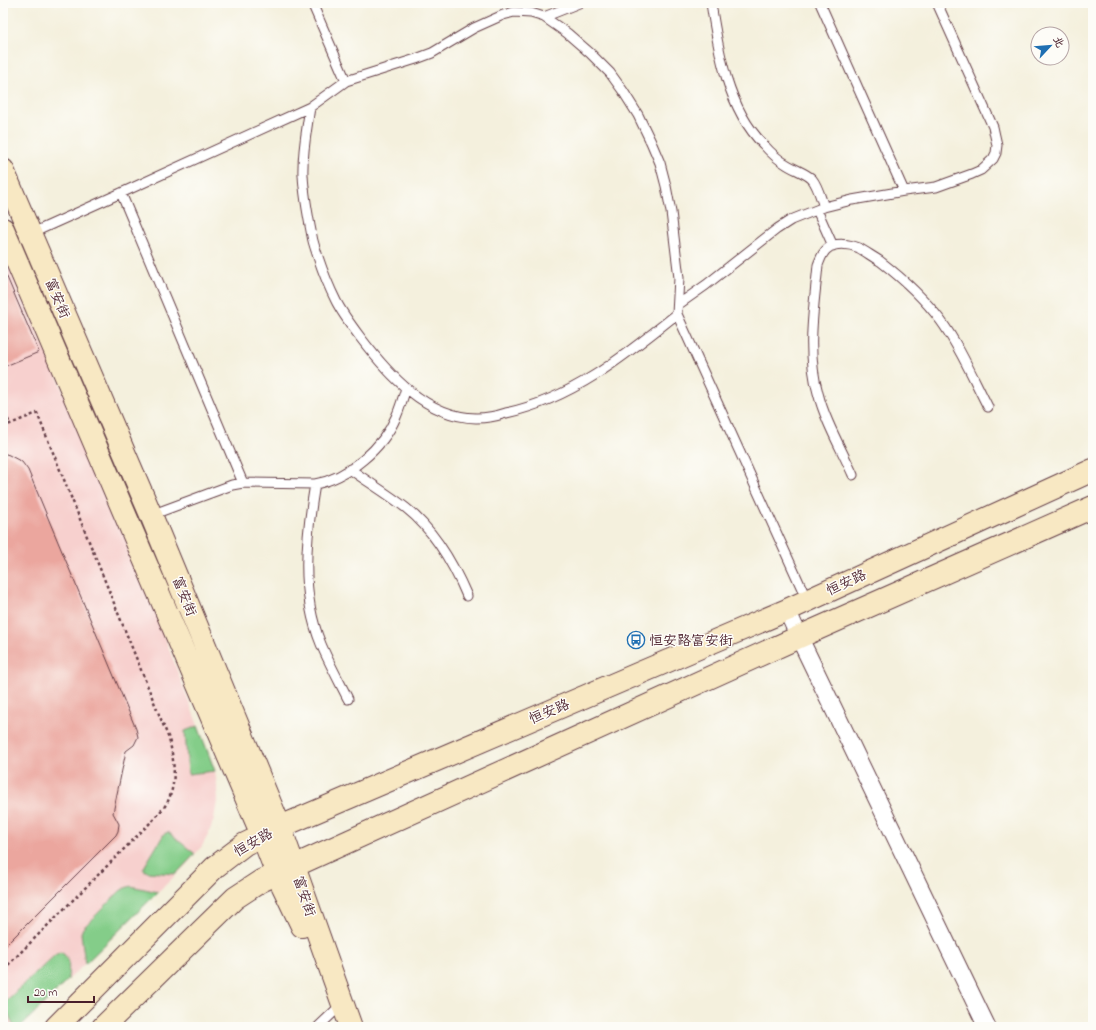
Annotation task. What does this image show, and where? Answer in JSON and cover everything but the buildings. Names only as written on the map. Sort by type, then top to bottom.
[{"type":"main road","name":"富安街","points":[[3,170],[151,515],[286,870],[340,1006],[351,1027]]},
{"type":"main road","name":"富安街","points":[[3,229],[271,831]]},
{"type":"main road","name":"恒安路","points":[[56,1027],[215,867],[245,844],[271,831],[787,610],[1093,470]]},
{"type":"main road","points":[[104,1027],[235,898],[261,881],[799,637],[1093,507]]},
{"type":"main road","name":"富安街","points":[[286,870],[351,1027]]},
{"type":"street","points":[[787,610],[987,1027]]},
{"type":"lane","points":[[312,3],[346,81]]},
{"type":"lane","points":[[544,17],[579,3]]},
{"type":"lane","points":[[711,3],[720,54],[727,81],[737,105],[750,128],[761,143],[774,156],[812,179],[816,185],[820,209],[833,246]]},
{"type":"lane","points":[[820,3],[904,191]]},
{"type":"lane","points":[[679,304],[791,220],[820,209],[852,200],[936,187],[981,170],[994,159],[997,145],[993,127],[937,3]]},
{"type":"lane","points":[[30,234],[310,106],[346,81],[432,53],[474,28],[503,15],[514,12],[531,13],[544,17],[579,43],[610,73],[638,115],[651,142],[660,163],[671,212],[679,278],[679,304],[677,314],[807,600]]},
{"type":"lane","points":[[310,106],[303,173],[312,238],[321,266],[336,300],[350,324],[368,347],[391,374],[406,388],[441,411],[458,416],[477,418],[519,411],[544,402],[602,371],[677,314]]},
{"type":"lane","points":[[121,193],[243,483]]},
{"type":"lane","points":[[853,475],[826,416],[818,393],[813,368],[811,341],[818,265],[826,250],[833,246],[843,244],[860,248],[906,283],[924,301],[941,321],[953,340],[988,407]]},
{"type":"lane","points":[[151,515],[232,485],[243,483],[315,484],[332,479],[350,469],[368,454],[386,435],[397,416],[406,388]]},
{"type":"lane","points":[[350,469],[407,508],[422,522],[446,552],[467,596]]},
{"type":"lane","points":[[315,484],[306,556],[310,606],[321,644],[348,699]]},
{"type":"lane","points":[[318,1027],[340,1006]]},
{"type":"path","points":[[3,408],[10,424]]},
{"type":"path","points":[[3,427],[37,413],[169,739],[174,758],[174,782],[167,801],[155,818],[3,970]]},
{"type":"shaded area","points":[[3,251],[129,543],[215,771],[217,785],[217,801],[214,819],[202,846],[186,865],[20,1027],[3,1027]]},
{"type":"green space","points":[[198,726],[215,771],[188,774],[185,731]]},
{"type":"green space","points":[[168,832],[195,854],[176,874],[147,872],[143,869],[164,834]]},
{"type":"green space","points":[[131,886],[158,892],[85,964],[81,933],[83,928],[120,891]]},
{"type":"green space","points":[[60,952],[64,954],[68,960],[68,980],[20,1027],[14,1027],[4,1003]]},
{"type":"place","name":"恒安路富安街","points":[[636,640]]}]
